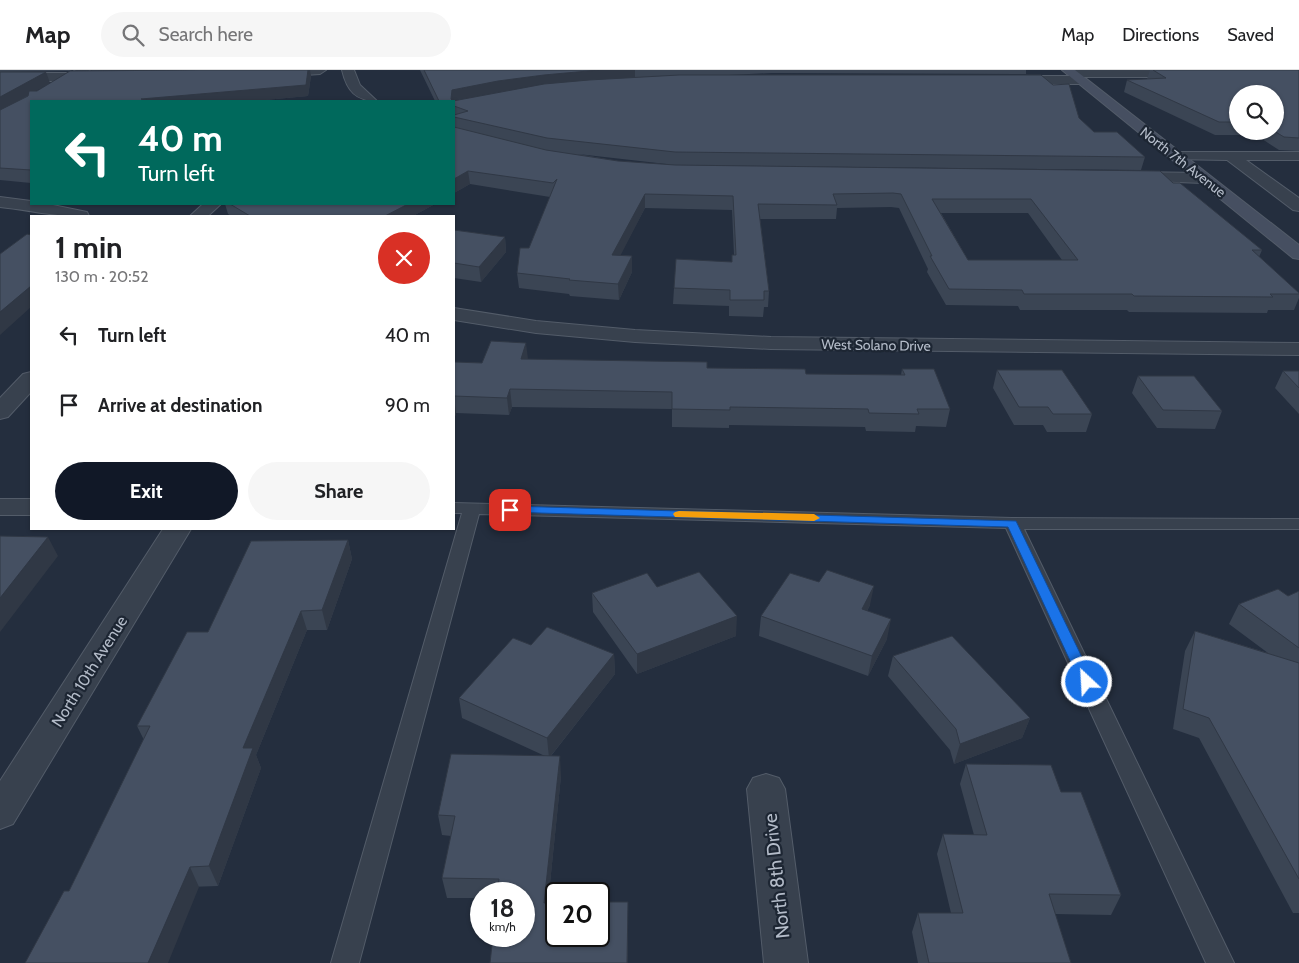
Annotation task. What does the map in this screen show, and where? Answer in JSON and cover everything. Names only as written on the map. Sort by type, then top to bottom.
[{"type":"main road","name":"North 7th Avenue","points":[[1074,75],[1299,254]]},
{"type":"street","points":[[33,100],[84,70]]},
{"type":"street","points":[[263,74],[320,70]]},
{"type":"street","points":[[348,70],[350,80],[356,90],[370,100]]},
{"type":"street","points":[[996,80],[1074,75],[1194,74]]},
{"type":"street","points":[[0,77],[110,77]]},
{"type":"street","points":[[0,119],[30,102]]},
{"type":"street","points":[[1175,156],[1299,156]]},
{"type":"street","points":[[1230,156],[1299,206]]},
{"type":"street","points":[[1116,177],[1203,178]]},
{"type":"street","points":[[0,202],[36,206],[76,215]]},
{"type":"street","points":[[199,215],[212,205]]},
{"type":"street","name":"West Solano Drive","points":[[455,314],[536,327],[635,336],[771,343],[1299,349]]},
{"type":"street","points":[[0,412],[30,380]]},
{"type":"street","points":[[0,507],[30,507]]},
{"type":"street","name":"North 10th Avenue","points":[[0,813],[176,530]]},
{"type":"street","name":"North 8th Drive","points":[[766,789],[786,963]]},
{"type":"lane","points":[[345,963],[463,508],[1012,523],[1299,524]]},
{"type":"lane","points":[[1012,523],[1220,963]]},
{"type":"building","points":[[308,70],[306,85],[141,99],[146,100],[30,100],[30,170],[0,168],[0,110],[28,96],[29,91],[37,91],[70,71]]},
{"type":"building","points":[[424,70],[599,70],[498,81],[452,90],[452,100],[439,100]]},
{"type":"building","points":[[1153,70],[1299,70],[1299,138],[1284,137],[1284,85],[1229,85],[1229,122],[1219,122],[1127,80],[1166,78]]},
{"type":"building","points":[[0,72],[46,72],[0,97]]},
{"type":"building","points":[[679,75],[1041,75],[1053,85],[1069,84],[1079,118],[1094,132],[1117,132],[1145,157],[675,152],[547,138],[455,117],[455,115],[468,111],[455,106],[455,101],[544,84],[589,80]]},
{"type":"building","points":[[455,127],[546,150],[618,161],[675,165],[1160,171],[1173,183],[1180,183],[1262,250],[1252,250],[1299,294],[1270,294],[1273,297],[1134,296],[1132,294],[1024,294],[1022,290],[949,289],[930,256],[932,256],[901,194],[893,193],[833,194],[837,205],[758,204],[769,291],[764,291],[764,300],[730,300],[730,290],[674,288],[676,259],[732,262],[732,255],[736,255],[733,196],[645,194],[612,255],[632,256],[618,284],[517,273],[520,248],[529,248],[557,179],[553,183],[468,171],[455,178]],"holes":[[[932,199],[1031,199],[1078,260],[968,260]]]},
{"type":"building","points":[[232,205],[406,205],[387,215],[248,215]]},
{"type":"building","points":[[455,230],[505,237],[479,267],[455,263]]},
{"type":"building","points":[[27,234],[30,235],[30,287],[0,312],[0,254]]},
{"type":"building","points":[[491,341],[526,343],[521,359],[707,362],[707,368],[805,369],[806,374],[905,375],[902,369],[934,369],[950,409],[917,409],[919,414],[869,413],[868,409],[730,407],[730,410],[672,409],[672,392],[510,389],[507,398],[455,396],[455,362],[482,363]]},
{"type":"building","points":[[997,370],[1062,370],[1092,414],[1053,414],[1048,407],[1019,407]]},
{"type":"building","points":[[1283,371],[1299,371],[1299,388]]},
{"type":"building","points":[[1138,376],[1194,376],[1222,411],[1163,410]]},
{"type":"building","points":[[0,536],[48,537],[0,598]]},
{"type":"building","points":[[348,540],[322,610],[301,611],[243,748],[253,748],[209,866],[190,867],[148,963],[25,963],[64,891],[69,891],[150,726],[137,726],[187,632],[208,632],[251,541]]},
{"type":"building","points":[[827,570],[874,586],[862,609],[891,619],[872,656],[761,616],[790,573],[819,582]]},
{"type":"building","points":[[699,572],[737,616],[637,654],[592,593],[647,573],[657,587]]},
{"type":"building","points":[[1278,589],[1288,596],[1299,591],[1299,648],[1239,604]]},
{"type":"building","points":[[547,627],[614,654],[547,738],[459,698],[513,638],[531,645]]},
{"type":"building","points":[[1195,631],[1299,663],[1299,879],[1209,718],[1183,709]]},
{"type":"building","points":[[952,636],[1030,718],[960,744],[956,729],[893,656]]},
{"type":"building","points":[[451,754],[560,756],[545,882],[545,947],[610,947],[610,902],[628,902],[627,963],[490,963],[492,947],[535,947],[535,882],[499,882],[499,879],[442,878],[455,816],[438,815]]},
{"type":"building","points":[[966,764],[1051,765],[1061,792],[1081,792],[1121,895],[1049,894],[1071,963],[929,963],[918,913],[963,913],[943,834],[987,835]]},
{"type":"slow traffic","points":[[679,514],[814,518]]},
{"type":"route","points":[[510,510],[1012,523],[1087,682]]}]
